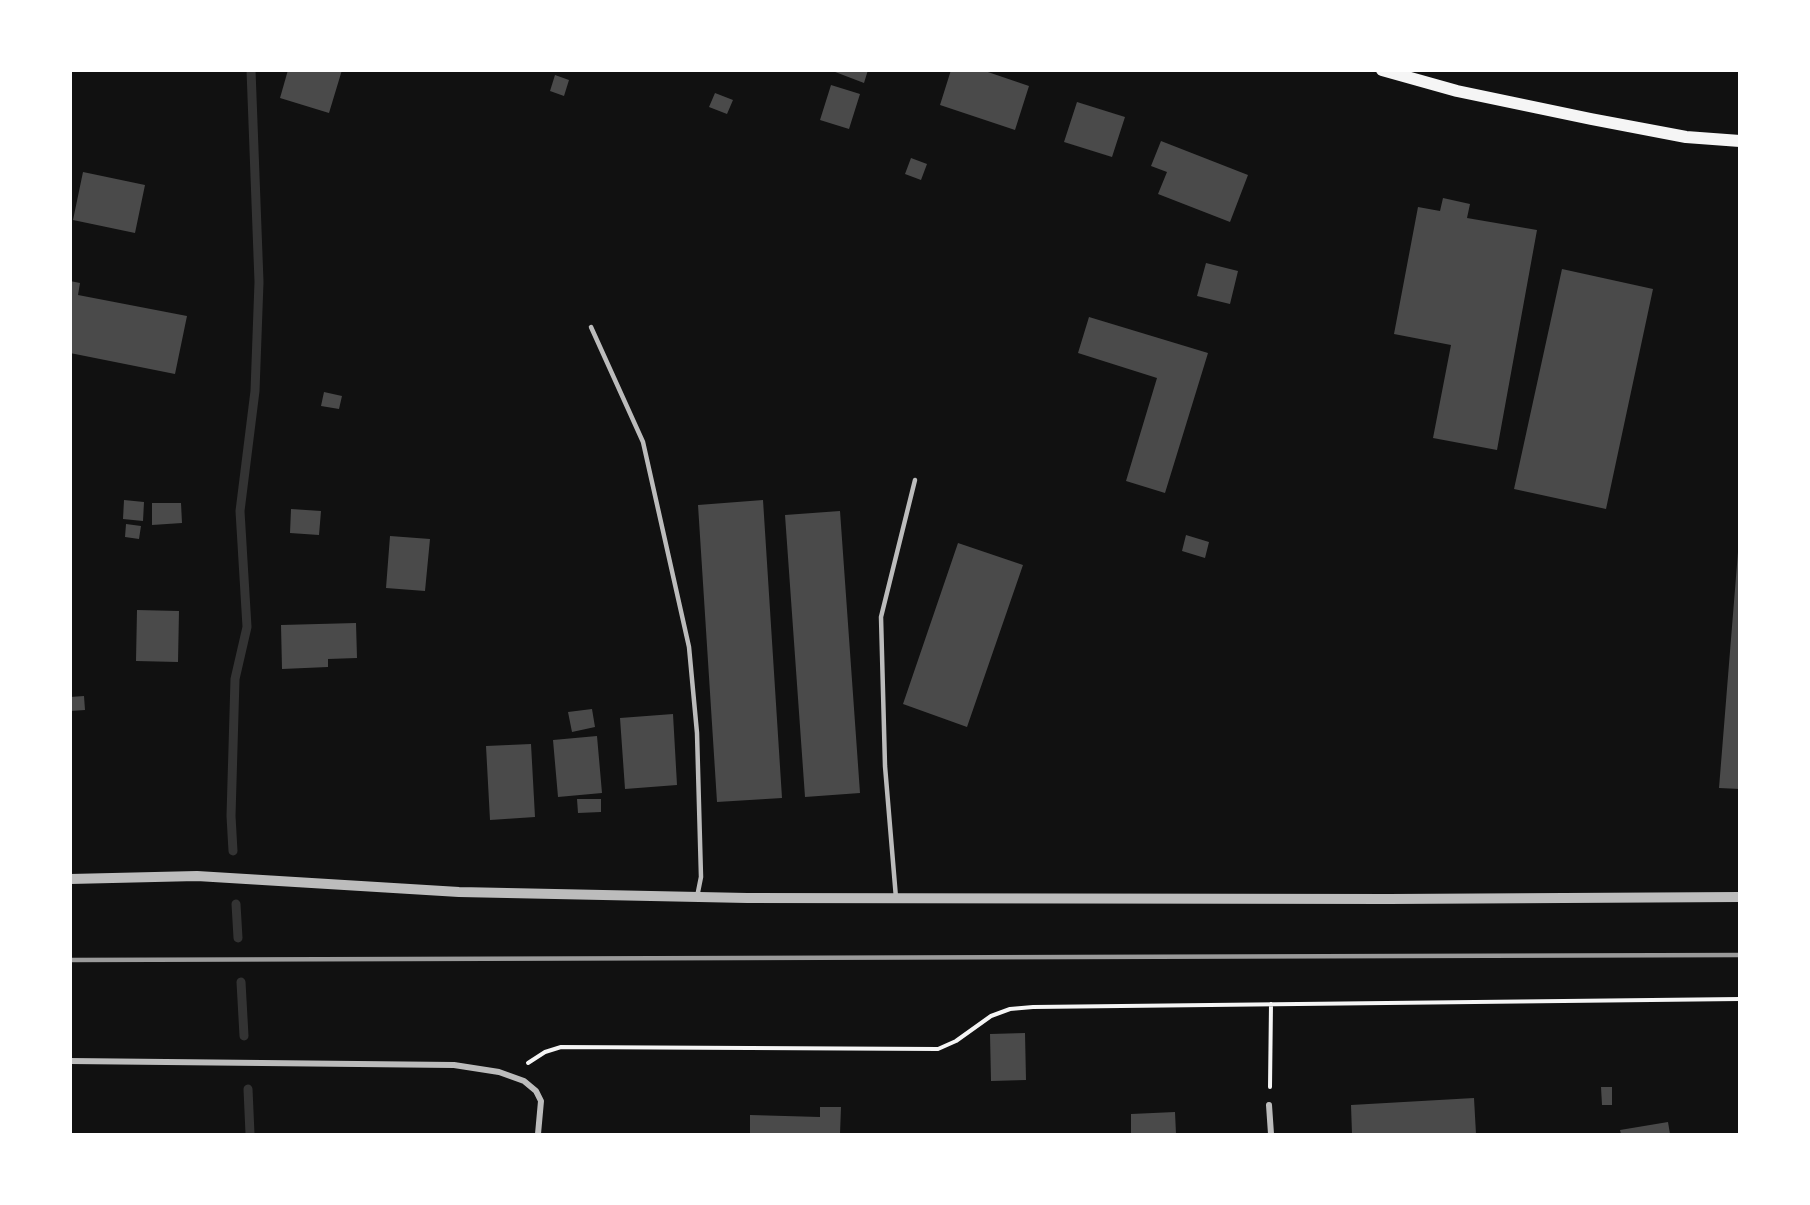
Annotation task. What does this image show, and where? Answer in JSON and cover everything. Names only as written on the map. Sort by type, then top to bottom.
[{"type":"main road","points":[[1382,70],[1457,91],[1602,121],[1686,137],[1740,141]]},
{"type":"street","points":[[70,879],[197,876],[459,892],[698,897],[1389,899],[1740,897]]},
{"type":"street","points":[[70,1061],[454,1065],[512,1075],[536,1091],[541,1101],[538,1134]]},
{"type":"street","points":[[1269,1106],[1271,1134]]},
{"type":"lane","points":[[591,327],[643,442],[689,647],[697,733],[701,877],[698,897]]},
{"type":"lane","points":[[896,898],[885,766],[881,617],[915,480]]},
{"type":"path","points":[[512,1075],[545,1052],[561,1047],[938,1048],[956,1041],[991,1016],[1010,1009],[1740,999]]},
{"type":"path","points":[[1269,1106],[1271,1005]]},
{"type":"building","points":[[288,70],[342,70],[329,113],[280,98]]},
{"type":"building","points":[[830,70],[868,70],[864,83]]},
{"type":"building","points":[[951,70],[982,70],[1029,86],[1015,130],[940,105]]},
{"type":"building","points":[[555,75],[569,80],[564,96],[550,91]]},
{"type":"building","points":[[831,85],[860,94],[849,129],[820,120]]},
{"type":"building","points":[[715,93],[733,100],[727,114],[709,107]]},
{"type":"building","points":[[1077,102],[1125,117],[1112,157],[1064,142]]},
{"type":"building","points":[[1161,141],[1248,175],[1230,222],[1158,194],[1167,172],[1151,166]]},
{"type":"building","points":[[911,158],[927,164],[921,180],[905,174]]},
{"type":"building","points":[[83,172],[145,185],[135,233],[73,220]]},
{"type":"building","points":[[1443,198],[1470,204],[1467,218],[1537,230],[1497,450],[1433,438],[1451,345],[1394,334],[1418,207],[1440,211]]},
{"type":"building","points":[[1206,263],[1238,271],[1230,304],[1197,296]]},
{"type":"building","points":[[1562,269],[1653,289],[1606,509],[1514,489]]},
{"type":"building","points":[[70,281],[80,283],[78,295],[187,316],[175,374],[70,353]]},
{"type":"building","points":[[1089,317],[1208,353],[1165,493],[1126,481],[1157,378],[1078,353]]},
{"type":"building","points":[[324,392],[342,396],[339,409],[321,406]]},
{"type":"building","points":[[124,500],[144,502],[143,521],[123,519]]},
{"type":"building","points":[[763,500],[782,798],[717,802],[698,505]]},
{"type":"building","points":[[152,503],[181,503],[182,523],[152,525]]},
{"type":"building","points":[[291,509],[321,511],[319,535],[290,533]]},
{"type":"building","points":[[840,511],[860,793],[805,797],[785,515]]},
{"type":"building","points":[[126,524],[141,526],[139,539],[125,537]]},
{"type":"building","points":[[1186,535],[1209,542],[1205,558],[1182,551]]},
{"type":"building","points":[[390,536],[430,539],[425,591],[386,588]]},
{"type":"building","points":[[958,543],[1023,565],[967,727],[903,704]]},
{"type":"building","points":[[1738,552],[1740,552],[1740,789],[1719,788]]},
{"type":"building","points":[[137,610],[179,611],[178,662],[136,661]]},
{"type":"building","points":[[356,623],[357,658],[328,659],[328,667],[282,669],[281,625]]},
{"type":"building","points":[[84,696],[85,710],[70,711],[70,697]]},
{"type":"building","points":[[592,709],[595,727],[572,732],[568,712]]},
{"type":"building","points":[[673,714],[677,785],[625,789],[620,718]]},
{"type":"building","points":[[597,736],[602,793],[558,797],[553,740]]},
{"type":"building","points":[[531,744],[535,817],[490,820],[486,746]]},
{"type":"building","points":[[577,799],[601,799],[601,812],[578,813]]},
{"type":"building","points":[[1025,1033],[1026,1080],[991,1081],[990,1034]]},
{"type":"building","points":[[1601,1087],[1612,1087],[1612,1105],[1602,1105]]},
{"type":"building","points":[[1474,1098],[1476,1134],[1352,1134],[1351,1105]]},
{"type":"building","points":[[820,1107],[841,1107],[840,1134],[750,1134],[750,1115],[820,1117]]},
{"type":"building","points":[[1175,1112],[1176,1134],[1131,1134],[1131,1114]]},
{"type":"building","points":[[1668,1122],[1670,1134],[1621,1134],[1620,1130]]},
{"type":"waterway","points":[[233,851],[231,816],[235,679],[247,627],[240,511],[255,391],[259,282],[251,70]]},
{"type":"waterway","points":[[236,904],[238,938]]},
{"type":"waterway","points":[[241,982],[244,1036]]},
{"type":"waterway","points":[[248,1089],[250,1134]]},
{"type":"railway","points":[[70,960],[1740,955]]}]
